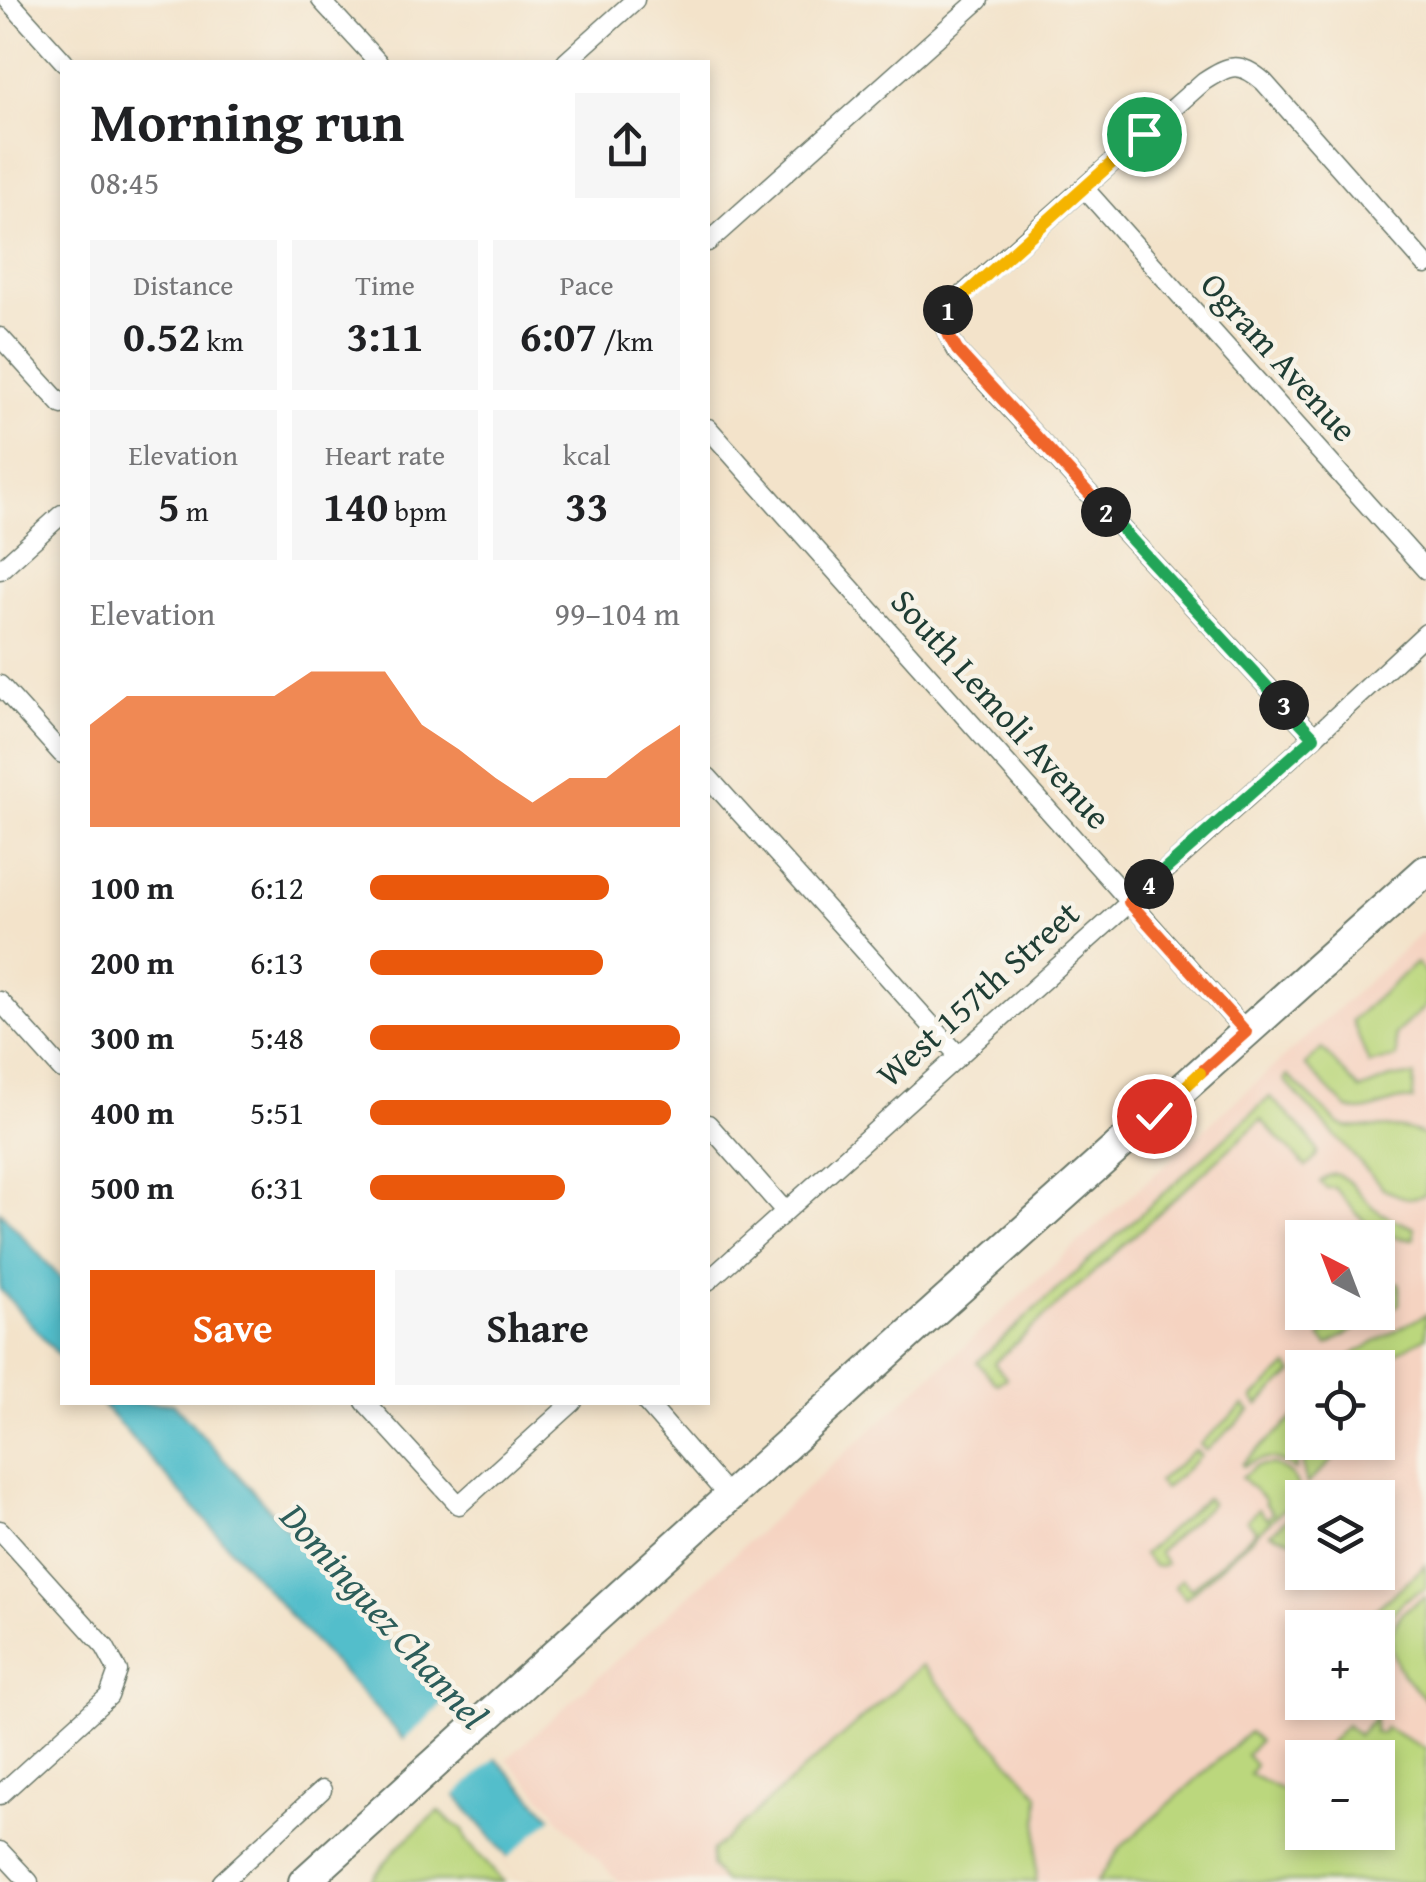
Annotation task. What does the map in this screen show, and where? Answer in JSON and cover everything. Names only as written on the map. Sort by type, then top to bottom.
[{"type":"main road","points":[[304,1882],[1426,871]]},
{"type":"street","points":[[8,0],[62,60]]},
{"type":"street","points":[[321,0],[376,60]]},
{"type":"street","points":[[568,60],[634,0]]},
{"type":"street","points":[[710,240],[979,0]]},
{"type":"street","points":[[1314,737],[957,350],[944,320],[949,307],[1204,80],[1224,68],[1239,66],[1264,82],[1426,265]]},
{"type":"street","name":"Ogram Avenue","points":[[1084,188],[1426,570]]},
{"type":"street","points":[[0,337],[60,403]]},
{"type":"street","name":"South Lemoli Avenue","points":[[710,430],[1246,1032]]},
{"type":"street","points":[[0,570],[60,516]]},
{"type":"street","name":"West 157th Street","points":[[710,1280],[1426,634]]},
{"type":"street","points":[[0,685],[60,752]]},
{"type":"street","points":[[710,779],[959,1056]]},
{"type":"street","points":[[0,1001],[60,1068]]},
{"type":"street","points":[[710,1126],[786,1212]]},
{"type":"street","points":[[368,1405],[458,1505],[570,1405]]},
{"type":"street","points":[[649,1405],[729,1497]]},
{"type":"street","points":[[0,1530],[105,1647],[118,1671],[109,1696],[0,1796]]},
{"type":"street","points":[[222,1882],[322,1790]]},
{"type":"street","points":[[0,1851],[28,1882]]},
{"type":"shaded area","points":[[1426,929],[1426,1882],[522,1882],[503,1861],[556,1813],[507,1759]]},
{"type":"green space","points":[[1416,963],[1426,974],[1426,1006],[1395,1034],[1397,1057],[1369,1064],[1352,1020]]},
{"type":"green space","points":[[1322,1049],[1360,1090],[1390,1078],[1414,1076],[1413,1100],[1365,1111],[1348,1109],[1305,1065]]},
{"type":"green space","points":[[1287,1075],[1339,1124],[1398,1128],[1426,1137],[1426,1194],[1404,1197],[1383,1188],[1284,1080]]},
{"type":"green space","points":[[1270,1097],[1312,1141],[1317,1154],[1314,1160],[1306,1167],[1261,1120],[994,1363],[1006,1378],[997,1384],[977,1362]]},
{"type":"green space","points":[[1335,1174],[1347,1181],[1378,1211],[1414,1228],[1414,1239],[1395,1237],[1395,1220],[1363,1220],[1335,1188],[1326,1188],[1320,1182]]},
{"type":"green space","points":[[1395,1283],[1399,1283],[1399,1304],[1395,1306]]},
{"type":"green space","points":[[1426,1314],[1426,1337],[1395,1355],[1395,1350],[1361,1350]]},
{"type":"green space","points":[[1328,1330],[1353,1330],[1328,1345],[1320,1337]]},
{"type":"green space","points":[[1285,1369],[1285,1380],[1258,1405],[1253,1398]]},
{"type":"green space","points":[[1244,1405],[1250,1411],[1206,1451],[1200,1444]]},
{"type":"green space","points":[[1285,1425],[1285,1460],[1297,1460],[1295,1470],[1270,1459],[1242,1464]]},
{"type":"green space","points":[[1195,1450],[1201,1456],[1164,1489],[1158,1482]]},
{"type":"green space","points":[[1304,1460],[1332,1460],[1311,1480],[1306,1480]]},
{"type":"green space","points":[[1274,1465],[1294,1480],[1285,1480],[1285,1508],[1185,1599],[1175,1587],[1181,1579],[1191,1589],[1256,1531],[1247,1520],[1258,1509],[1267,1519],[1273,1513],[1241,1477],[1256,1466]]},
{"type":"green space","points":[[1206,1498],[1211,1504],[1158,1552],[1166,1564],[1154,1566],[1143,1554]]},
{"type":"green space","points":[[1285,1520],[1285,1538],[1271,1533]]},
{"type":"green space","points":[[1426,1565],[1426,1589],[1395,1612],[1375,1610]]},
{"type":"green space","points":[[1426,1597],[1426,1700],[1395,1657],[1395,1626],[1415,1603]]},
{"type":"green space","points":[[922,1665],[1039,1794],[1036,1882],[724,1882],[711,1867],[712,1851]]},
{"type":"green space","points":[[1375,1720],[1374,1732],[1383,1733],[1384,1727],[1426,1749],[1426,1882],[1097,1882],[1121,1847],[1249,1732],[1259,1741],[1246,1755],[1255,1765],[1249,1774],[1285,1790],[1285,1850],[1395,1850],[1395,1740],[1332,1740],[1346,1725],[1358,1735]]},
{"type":"green space","points":[[439,1811],[463,1829],[467,1841],[503,1882],[370,1882],[398,1847]]},
{"type":"water","points":[[0,1211],[60,1278],[60,1357],[0,1289]]},
{"type":"water","points":[[103,1405],[175,1405],[613,1882],[529,1882],[458,1798]]},
{"type":"pier","points":[[447,1700],[498,1756],[453,1797],[403,1741]]},
{"type":"pier","points":[[555,1815],[618,1882],[523,1882],[504,1861]]},
{"type":"route","points":[[1144,134],[949,307],[944,320],[957,350],[1314,737],[1129,902],[1246,1032],[1154,1116]]},
{"type":"water label","name":"Dominguez Channel","points":[[384,1616]]}]
